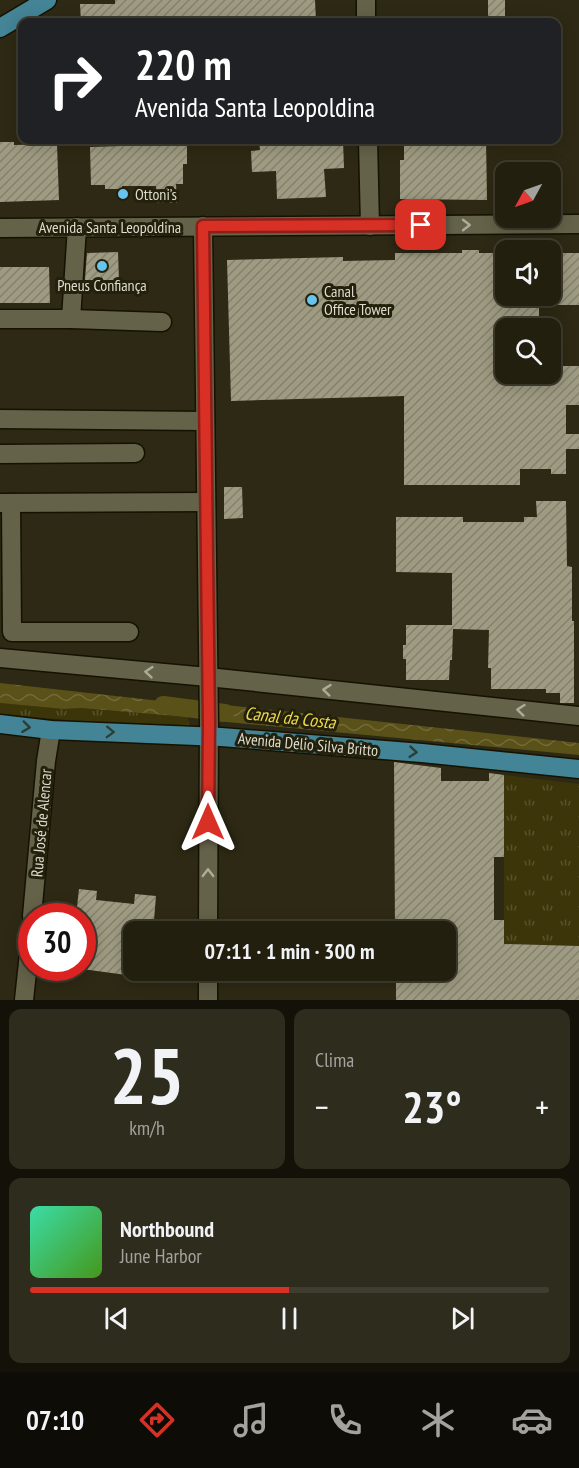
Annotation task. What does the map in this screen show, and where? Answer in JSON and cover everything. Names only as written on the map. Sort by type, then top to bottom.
[{"type":"main road","points":[[0,28],[47,0]]},
{"type":"main road","name":"Avenida Délio Silva Britto","points":[[0,723],[51,730],[208,730],[579,770]]},
{"type":"street","points":[[366,0],[366,18]]},
{"type":"street","points":[[368,144],[370,226]]},
{"type":"street","name":"Avenida Santa Leopoldina","points":[[0,228],[579,224]]},
{"type":"street","points":[[203,226],[208,921]]},
{"type":"street","points":[[71,319],[76,227]]},
{"type":"street","points":[[0,319],[162,322]]},
{"type":"street","points":[[0,419],[205,421]]},
{"type":"street","points":[[0,454],[135,453]]},
{"type":"street","points":[[129,632],[12,632],[6,503],[206,502]]},
{"type":"street","points":[[0,658],[208,677],[579,716]]},
{"type":"street","name":"Rua José de Alencar","points":[[33,903],[51,730]]},
{"type":"street","points":[[24,1000],[26,981]]},
{"type":"street","points":[[208,981],[208,1000]]},
{"type":"green space","points":[[0,703],[188,717],[191,731],[0,714]]},
{"type":"green space","points":[[504,775],[579,784],[579,946],[504,944]]},
{"type":"water","points":[[0,683],[187,704],[188,717],[0,703]]},
{"type":"water","points":[[216,704],[579,743],[579,755],[216,721]]},
{"type":"building","points":[[115,0],[315,0],[316,18],[81,18],[80,4],[115,4]]},
{"type":"building","points":[[488,0],[505,0],[505,18],[488,18]]},
{"type":"building","points":[[0,142],[14,142],[14,145],[57,144],[59,200],[0,202]]},
{"type":"building","points":[[122,144],[187,144],[187,164],[183,164],[183,184],[176,184],[177,203],[157,203],[156,186],[122,186],[122,189],[105,189],[105,185],[91,185],[90,147],[122,146]]},
{"type":"building","points":[[259,144],[343,144],[344,168],[324,169],[326,197],[277,199],[276,171],[252,172],[251,151],[260,150]]},
{"type":"building","points":[[404,144],[486,144],[487,200],[400,199],[400,160],[404,160]]},
{"type":"building","points":[[462,250],[479,250],[479,253],[495,253],[495,306],[539,306],[539,318],[495,318],[495,384],[561,384],[561,366],[579,366],[579,405],[566,405],[566,434],[579,434],[579,449],[566,449],[566,474],[551,474],[551,469],[520,469],[520,485],[404,485],[404,396],[231,401],[227,260],[343,257],[343,261],[395,260],[395,253],[462,253]]},
{"type":"building","name":"Pneus Confiança","points":[[118,252],[119,280],[85,280],[87,253]]},
{"type":"building","points":[[561,253],[579,253],[579,305],[561,305]]},
{"type":"building","points":[[0,267],[49,267],[50,303],[0,303]]},
{"type":"building","points":[[224,487],[242,487],[243,518],[224,519]]},
{"type":"building","points":[[536,501],[566,501],[567,566],[572,567],[574,703],[560,703],[560,693],[546,693],[546,689],[491,689],[491,668],[488,668],[489,630],[453,629],[449,680],[406,680],[403,645],[406,645],[406,625],[452,625],[452,573],[396,572],[396,517],[463,517],[463,522],[524,522],[524,517],[537,517]]},
{"type":"building","points":[[394,762],[441,768],[441,781],[489,781],[489,773],[504,775],[504,857],[494,857],[494,920],[504,920],[504,944],[579,946],[579,1000],[396,1000],[396,981],[456,981],[456,921],[395,921]]},
{"type":"building","points":[[79,889],[97,891],[96,900],[134,904],[135,894],[156,896],[154,921],[123,921],[123,975],[96,971],[96,903],[77,903]]},
{"type":"waterway","name":"Canal da Costa","points":[[163,705],[225,713]]},
{"type":"place","name":"Ottoni’s","points":[[123,194]]},
{"type":"place","name":"Pneus Confiança","points":[[102,266]]},
{"type":"place","name":"Canal Office Tower","points":[[312,300]]},
{"type":"route","points":[[208,822],[209,724],[203,226],[421,225]]}]
